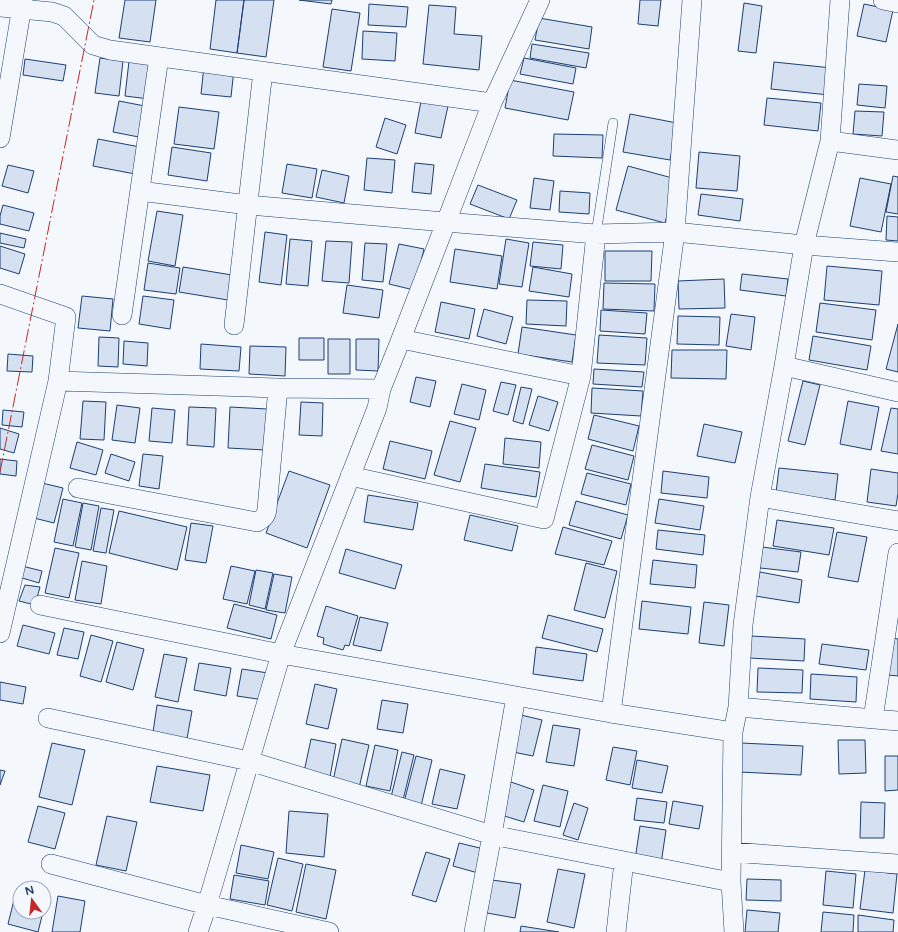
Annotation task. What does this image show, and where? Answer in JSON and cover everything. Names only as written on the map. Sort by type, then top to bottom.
[{"type":"street","points":[[198,932],[281,654],[377,408],[380,389],[401,339],[492,103],[540,0]]},
{"type":"street","points":[[610,713],[675,232],[692,0]]},
{"type":"street","points":[[734,932],[731,852],[734,732],[738,707],[743,625],[760,497],[804,245],[830,141],[840,0]]},
{"type":"street","points":[[883,0],[898,3]]},
{"type":"street","points":[[0,7],[22,5],[64,16],[94,45],[110,50],[492,103]]},
{"type":"street","points":[[0,138],[3,97],[22,5]]},
{"type":"street","points":[[122,315],[159,57]]},
{"type":"street","points":[[234,325],[263,71]]},
{"type":"street","points":[[830,141],[898,150]]},
{"type":"street","points":[[140,191],[248,205],[445,222],[596,234],[675,232],[804,245],[898,252]]},
{"type":"street","points":[[350,476],[544,519],[581,376],[596,234]]},
{"type":"street","points":[[0,294],[66,317],[58,381],[0,633]]},
{"type":"street","points":[[401,339],[581,376]]},
{"type":"street","points":[[784,366],[898,392]]},
{"type":"street","points":[[58,381],[278,388],[380,389]]},
{"type":"street","points":[[78,488],[257,522],[263,519],[266,516],[267,509],[278,388]]},
{"type":"street","points":[[760,497],[898,521]]},
{"type":"street","points":[[873,719],[898,553]]},
{"type":"street","points":[[40,605],[281,654],[610,713],[734,732]]},
{"type":"street","points":[[474,932],[516,696]]},
{"type":"street","points":[[738,707],[898,721]]},
{"type":"street","points":[[48,718],[249,761],[492,836],[731,882]]},
{"type":"street","points":[[731,852],[898,864]]},
{"type":"street","points":[[616,932],[624,862]]},
{"type":"street","points":[[52,864],[207,904],[329,932]]},
{"type":"lane","points":[[596,234],[613,123]]},
{"type":"building","points":[[125,0],[156,0],[150,42],[119,38]]},
{"type":"building","points":[[216,0],[244,0],[237,53],[210,49]]},
{"type":"building","points":[[244,0],[274,0],[266,57],[237,53]]},
{"type":"building","points":[[299,0],[332,0],[331,4]]},
{"type":"building","points":[[640,0],[661,0],[658,26],[638,24]]},
{"type":"building","points":[[744,3],[762,6],[756,53],[738,51]]},
{"type":"building","points":[[369,4],[408,7],[406,27],[368,25]]},
{"type":"building","points":[[864,4],[893,10],[886,42],[857,36]]},
{"type":"building","points":[[429,5],[456,7],[454,34],[482,36],[479,70],[423,64]]},
{"type":"building","points":[[332,9],[360,13],[351,71],[323,67]]},
{"type":"building","points":[[539,18],[592,27],[589,49],[535,40]]},
{"type":"building","points":[[363,31],[397,33],[395,61],[362,59]]},
{"type":"building","points":[[532,44],[589,53],[586,68],[530,58]]},
{"type":"building","points":[[100,58],[123,61],[119,96],[95,93]]},
{"type":"building","points":[[524,58],[576,68],[573,84],[520,74]]},
{"type":"building","points":[[25,59],[66,65],[63,81],[23,75]]},
{"type":"building","points":[[129,61],[154,64],[149,99],[125,96]]},
{"type":"building","points":[[774,62],[832,68],[829,95],[771,89]]},
{"type":"building","points":[[204,66],[234,69],[231,97],[201,94]]},
{"type":"building","points":[[510,80],[574,92],[568,120],[505,108]]},
{"type":"building","points":[[859,84],[887,86],[885,108],[857,105]]},
{"type":"building","points":[[767,98],[821,103],[818,131],[764,125]]},
{"type":"building","points":[[119,101],[150,107],[144,138],[113,132]]},
{"type":"building","points":[[421,101],[448,106],[441,138],[415,133]]},
{"type":"building","points":[[179,107],[219,112],[214,149],[174,144]]},
{"type":"building","points":[[855,111],[884,112],[882,136],[853,134]]},
{"type":"building","points":[[630,114],[677,123],[670,160],[623,152]]},
{"type":"building","points":[[385,118],[406,125],[397,154],[376,147]]},
{"type":"building","points":[[554,134],[603,135],[602,158],[553,156]]},
{"type":"building","points":[[98,139],[140,147],[135,174],[93,166]]},
{"type":"building","points":[[172,147],[211,153],[207,181],[168,175]]},
{"type":"building","points":[[699,152],[740,156],[737,191],[696,188]]},
{"type":"building","points":[[367,158],[395,160],[392,193],[364,190]]},
{"type":"building","points":[[415,163],[434,165],[431,194],[412,192]]},
{"type":"building","points":[[287,164],[317,169],[312,198],[282,193]]},
{"type":"building","points":[[8,165],[34,171],[28,193],[2,186]]},
{"type":"building","points":[[628,166],[676,179],[665,223],[616,210]]},
{"type":"building","points":[[322,170],[349,176],[344,203],[316,197]]},
{"type":"building","points":[[893,176],[898,177],[898,214],[886,212]]},
{"type":"building","points":[[534,178],[554,181],[550,210],[530,208]]},
{"type":"building","points":[[860,178],[891,184],[881,232],[850,226]]},
{"type":"building","points":[[478,185],[517,200],[509,219],[470,204]]},
{"type":"building","points":[[560,191],[590,193],[589,214],[559,212]]},
{"type":"building","points":[[701,194],[743,199],[740,221],[698,215]]},
{"type":"building","points":[[3,205],[34,213],[29,231],[0,224],[0,216]]},
{"type":"building","points":[[157,211],[183,215],[175,266],[148,261]]},
{"type":"building","points":[[887,216],[898,217],[898,241],[886,240]]},
{"type":"building","points":[[265,232],[287,235],[281,285],[259,282]]},
{"type":"building","points":[[0,233],[26,239],[24,248],[0,243]]},
{"type":"building","points":[[290,239],[312,241],[308,286],[286,284]]},
{"type":"building","points":[[506,239],[529,243],[522,287],[499,284]]},
{"type":"building","points":[[326,241],[352,242],[349,283],[322,281]]},
{"type":"building","points":[[533,242],[563,245],[561,269],[530,266]]},
{"type":"building","points":[[365,243],[387,244],[383,282],[362,280]]},
{"type":"building","points":[[399,244],[424,249],[414,290],[389,284]]},
{"type":"building","points":[[0,246],[25,254],[19,274],[0,268]]},
{"type":"building","points":[[455,249],[502,256],[497,289],[450,282]]},
{"type":"building","points":[[605,251],[652,251],[651,281],[605,281]]},
{"type":"building","points":[[148,263],[180,268],[176,294],[144,290]]},
{"type":"building","points":[[827,266],[882,271],[879,305],[824,300]]},
{"type":"building","points":[[183,267],[232,275],[228,300],[179,292]]},
{"type":"building","points":[[533,267],[572,274],[569,297],[529,291]]},
{"type":"building","points":[[742,274],[788,279],[786,296],[740,290]]},
{"type":"building","points":[[724,279],[725,308],[679,309],[678,281]]},
{"type":"building","points":[[604,283],[655,284],[654,311],[603,309]]},
{"type":"building","points":[[347,285],[383,290],[379,318],[343,313]]},
{"type":"building","points":[[82,296],[113,299],[110,331],[78,328]]},
{"type":"building","points":[[143,296],[174,300],[170,329],[139,324]]},
{"type":"building","points":[[527,300],[567,301],[566,326],[526,324]]},
{"type":"building","points":[[441,302],[475,309],[469,339],[435,332]]},
{"type":"building","points":[[820,303],[876,310],[872,340],[816,332]]},
{"type":"building","points":[[484,309],[513,317],[506,344],[477,336]]},
{"type":"building","points":[[601,310],[647,313],[645,334],[600,331]]},
{"type":"building","points":[[731,314],[755,317],[751,350],[726,346]]},
{"type":"building","points":[[678,316],[720,317],[719,345],[677,344]]},
{"type":"building","points":[[898,324],[898,372],[886,369]]},
{"type":"building","points":[[522,327],[576,335],[572,362],[518,354]]},
{"type":"building","points":[[599,335],[647,338],[645,365],[597,363]]},
{"type":"building","points":[[813,336],[871,346],[867,370],[809,360]]},
{"type":"building","points":[[99,337],[119,338],[118,367],[98,366]]},
{"type":"building","points":[[299,338],[324,338],[324,360],[299,360]]},
{"type":"building","points":[[328,339],[350,339],[350,374],[328,374]]},
{"type":"building","points":[[356,339],[379,339],[378,371],[356,370]]},
{"type":"building","points":[[124,341],[148,343],[147,366],[123,364]]},
{"type":"building","points":[[201,344],[241,347],[239,371],[200,369]]},
{"type":"building","points":[[250,346],[286,347],[285,376],[249,374]]},
{"type":"building","points":[[672,350],[727,350],[726,379],[671,378]]},
{"type":"building","points":[[8,354],[33,356],[32,372],[7,371]]},
{"type":"building","points":[[594,369],[644,372],[642,387],[593,384]]},
{"type":"building","points":[[416,377],[436,381],[430,407],[410,402]]},
{"type":"building","points":[[803,381],[820,385],[805,445],[788,441]]},
{"type":"building","points":[[501,382],[516,385],[508,415],[493,411]]},
{"type":"building","points":[[462,384],[486,390],[479,420],[454,414]]},
{"type":"building","points":[[521,387],[532,389],[523,424],[513,421]]},
{"type":"building","points":[[592,388],[643,391],[641,416],[591,413]]},
{"type":"building","points":[[538,396],[558,402],[549,431],[529,425]]},
{"type":"building","points":[[83,401],[106,402],[104,440],[80,439]]},
{"type":"building","points":[[848,401],[879,407],[871,450],[840,444]]},
{"type":"building","points":[[301,402],[323,403],[322,436],[299,435]]},
{"type":"building","points":[[117,405],[140,408],[135,443],[112,440]]},
{"type":"building","points":[[189,407],[216,408],[214,447],[187,445]]},
{"type":"building","points":[[230,407],[267,409],[265,450],[228,448]]},
{"type":"building","points":[[152,408],[175,410],[172,443],[149,441]]},
{"type":"building","points":[[891,408],[898,409],[898,454],[881,451]]},
{"type":"building","points":[[3,410],[24,412],[22,427],[2,425]]},
{"type":"building","points":[[594,415],[639,426],[633,451],[588,439]]},
{"type":"building","points":[[450,421],[476,428],[460,482],[434,475]]},
{"type":"building","points":[[704,424],[742,432],[735,463],[697,456]]},
{"type":"building","points":[[0,428],[19,434],[14,453],[0,449]]},
{"type":"building","points":[[505,438],[541,442],[539,468],[503,464]]},
{"type":"building","points":[[390,441],[432,451],[425,479],[383,469]]},
{"type":"building","points":[[77,442],[103,450],[96,475],[70,468]]},
{"type":"building","points":[[592,445],[634,456],[628,480],[585,469]]},
{"type":"building","points":[[111,454],[135,462],[129,481],[105,473]]},
{"type":"building","points":[[143,454],[163,456],[159,489],[139,486]]},
{"type":"building","points":[[0,459],[17,461],[16,476],[0,474]]},
{"type":"building","points":[[485,464],[540,472],[536,497],[481,488]]},
{"type":"building","points":[[779,468],[838,474],[835,500],[776,493]]},
{"type":"building","points":[[871,469],[898,473],[898,493],[896,506],[867,502]]},
{"type":"building","points":[[289,471],[330,485],[307,548],[266,533]]},
{"type":"building","points":[[663,471],[709,477],[707,498],[661,493]]},
{"type":"building","points":[[587,473],[631,484],[626,505],[581,494]]},
{"type":"building","points":[[42,483],[63,488],[54,523],[34,518]]},
{"type":"building","points":[[368,495],[418,503],[413,530],[364,522]]},
{"type":"building","points":[[63,499],[82,503],[73,546],[54,542]]},
{"type":"building","points":[[659,499],[704,506],[700,530],[655,523]]},
{"type":"building","points":[[576,501],[628,515],[621,539],[569,525]]},
{"type":"building","points":[[83,503],[99,506],[91,550],[75,547]]},
{"type":"building","points":[[101,508],[114,510],[106,553],[93,551]]},
{"type":"building","points":[[119,511],[187,527],[177,570],[109,553]]},
{"type":"building","points":[[470,515],[518,526],[512,551],[464,540]]},
{"type":"building","points":[[777,520],[834,528],[829,555],[773,546]]},
{"type":"building","points":[[191,523],[213,526],[206,563],[185,560]]},
{"type":"building","points":[[563,527],[612,541],[604,565],[555,554]]},
{"type":"building","points":[[658,530],[705,535],[703,555],[656,549]]},
{"type":"building","points":[[837,532],[867,537],[858,582],[828,577]]},
{"type":"building","points":[[762,547],[801,552],[798,572],[760,568]]},
{"type":"building","points":[[55,548],[79,553],[69,598],[45,593]]},
{"type":"building","points":[[346,549],[402,565],[395,589],[339,573]]},
{"type":"building","points":[[653,560],[697,565],[695,588],[650,584]]},
{"type":"building","points":[[82,561],[107,566],[101,604],[75,600]]},
{"type":"building","points":[[586,563],[617,571],[605,618],[574,610]]},
{"type":"building","points":[[22,566],[42,571],[39,583],[19,577]]},
{"type":"building","points":[[231,566],[255,571],[247,604],[223,599]]},
{"type":"building","points":[[256,570],[273,573],[265,609],[249,605]]},
{"type":"building","points":[[760,572],[802,580],[799,603],[755,596]]},
{"type":"building","points":[[274,574],[292,577],[285,613],[266,610]]},
{"type":"building","points":[[25,585],[40,587],[35,605],[19,601]]},
{"type":"building","points":[[642,601],[691,607],[688,634],[639,629]]},
{"type":"building","points":[[704,602],[729,605],[724,646],[699,643]]},
{"type":"building","points":[[234,604],[277,615],[271,639],[227,628]]},
{"type":"building","points":[[326,606],[358,616],[349,646],[345,645],[343,650],[323,644],[324,638],[317,636]]},
{"type":"building","points":[[548,615],[603,629],[597,652],[542,638]]},
{"type":"building","points":[[360,617],[388,623],[381,651],[353,645]]},
{"type":"building","points":[[23,625],[55,633],[49,654],[17,646]]},
{"type":"building","points":[[64,628],[84,632],[78,659],[57,655]]},
{"type":"building","points":[[91,635],[113,641],[101,682],[80,676]]},
{"type":"building","points":[[751,636],[805,639],[804,661],[749,658]]},
{"type":"building","points":[[892,638],[898,639],[898,676],[888,675]]},
{"type":"building","points":[[117,642],[144,649],[133,690],[106,682]]},
{"type":"building","points":[[822,644],[869,650],[866,670],[819,664]]},
{"type":"building","points":[[536,647],[587,654],[583,681],[533,674]]},
{"type":"building","points":[[164,654],[187,658],[178,702],[155,697]]},
{"type":"building","points":[[199,663],[231,668],[226,696],[194,690]]},
{"type":"building","points":[[758,668],[803,670],[802,693],[757,692]]},
{"type":"building","points":[[242,669],[268,673],[264,700],[237,696]]},
{"type":"building","points":[[811,674],[857,677],[856,702],[810,699]]},
{"type":"building","points":[[0,682],[26,687],[23,704],[0,700]]},
{"type":"building","points":[[315,684],[337,689],[328,729],[306,724]]},
{"type":"building","points":[[382,700],[408,704],[403,733],[377,729]]},
{"type":"building","points":[[157,705],[192,711],[186,744],[152,739]]},
{"type":"building","points":[[521,715],[542,720],[533,756],[513,752]]},
{"type":"building","points":[[553,725],[580,729],[574,766],[546,762]]},
{"type":"building","points":[[311,739],[336,744],[330,777],[304,772]]},
{"type":"building","points":[[342,739],[369,745],[359,788],[333,781]]},
{"type":"building","points":[[838,740],[865,740],[866,773],[839,774]]},
{"type":"building","points":[[52,743],[85,750],[72,805],[39,797]]},
{"type":"building","points":[[741,743],[803,746],[801,775],[739,772]]},
{"type":"building","points":[[375,745],[398,750],[390,791],[366,786]]},
{"type":"building","points":[[613,747],[637,751],[630,785],[606,780]]},
{"type":"building","points":[[402,752],[414,755],[403,800],[391,797]]},
{"type":"building","points":[[416,756],[432,760],[421,806],[404,802]]},
{"type":"building","points":[[885,756],[898,756],[898,790],[885,791]]},
{"type":"building","points":[[637,760],[668,766],[662,793],[632,788]]},
{"type":"building","points":[[157,766],[210,775],[203,811],[150,802]]},
{"type":"building","points":[[440,769],[465,775],[457,809],[432,804]]},
{"type":"building","points":[[0,770],[5,771],[0,785]]},
{"type":"building","points":[[511,782],[534,790],[524,822],[501,815]]},
{"type":"building","points":[[543,785],[568,791],[560,827],[534,821]]},
{"type":"building","points":[[637,798],[667,802],[664,823],[634,820]]},
{"type":"building","points":[[673,801],[703,806],[699,829],[669,824]]},
{"type":"building","points":[[861,802],[885,803],[884,838],[860,838]]},
{"type":"building","points":[[574,803],[588,808],[578,840],[563,835]]},
{"type":"building","points":[[38,806],[65,813],[55,849],[28,842]]},
{"type":"building","points":[[289,811],[328,814],[324,857],[286,853]]},
{"type":"building","points":[[107,816],[137,822],[126,871],[96,865]]},
{"type":"building","points":[[640,826],[666,830],[661,864],[635,860]]},
{"type":"building","points":[[459,843],[484,849],[478,873],[453,866]]},
{"type":"building","points":[[241,845],[274,852],[268,879],[236,873]]},
{"type":"building","points":[[426,852],[450,859],[436,902],[412,895]]},
{"type":"building","points":[[278,858],[303,864],[292,911],[267,905]]},
{"type":"building","points":[[306,864],[336,870],[326,919],[296,912]]},
{"type":"building","points":[[558,869],[585,874],[574,928],[547,922]]},
{"type":"building","points":[[865,870],[897,874],[893,913],[860,909]]},
{"type":"building","points":[[826,871],[856,874],[853,908],[823,905]]},
{"type":"building","points":[[234,875],[269,881],[265,905],[230,899]]},
{"type":"building","points":[[747,879],[781,880],[781,901],[746,900]]},
{"type":"building","points":[[492,880],[521,884],[515,918],[487,913]]},
{"type":"building","points":[[58,896],[85,901],[80,932],[52,932]]},
{"type":"building","points":[[12,908],[12,920],[41,920],[38,932],[8,924]]},
{"type":"building","points":[[747,910],[780,913],[778,932],[745,932]]},
{"type":"building","points":[[823,912],[854,915],[853,932],[821,932]]},
{"type":"building","points":[[858,915],[894,920],[893,932],[858,932]]},
{"type":"building","points":[[521,926],[559,932],[520,932]]},
{"type":"power","points":[[0,472],[94,0]]}]
